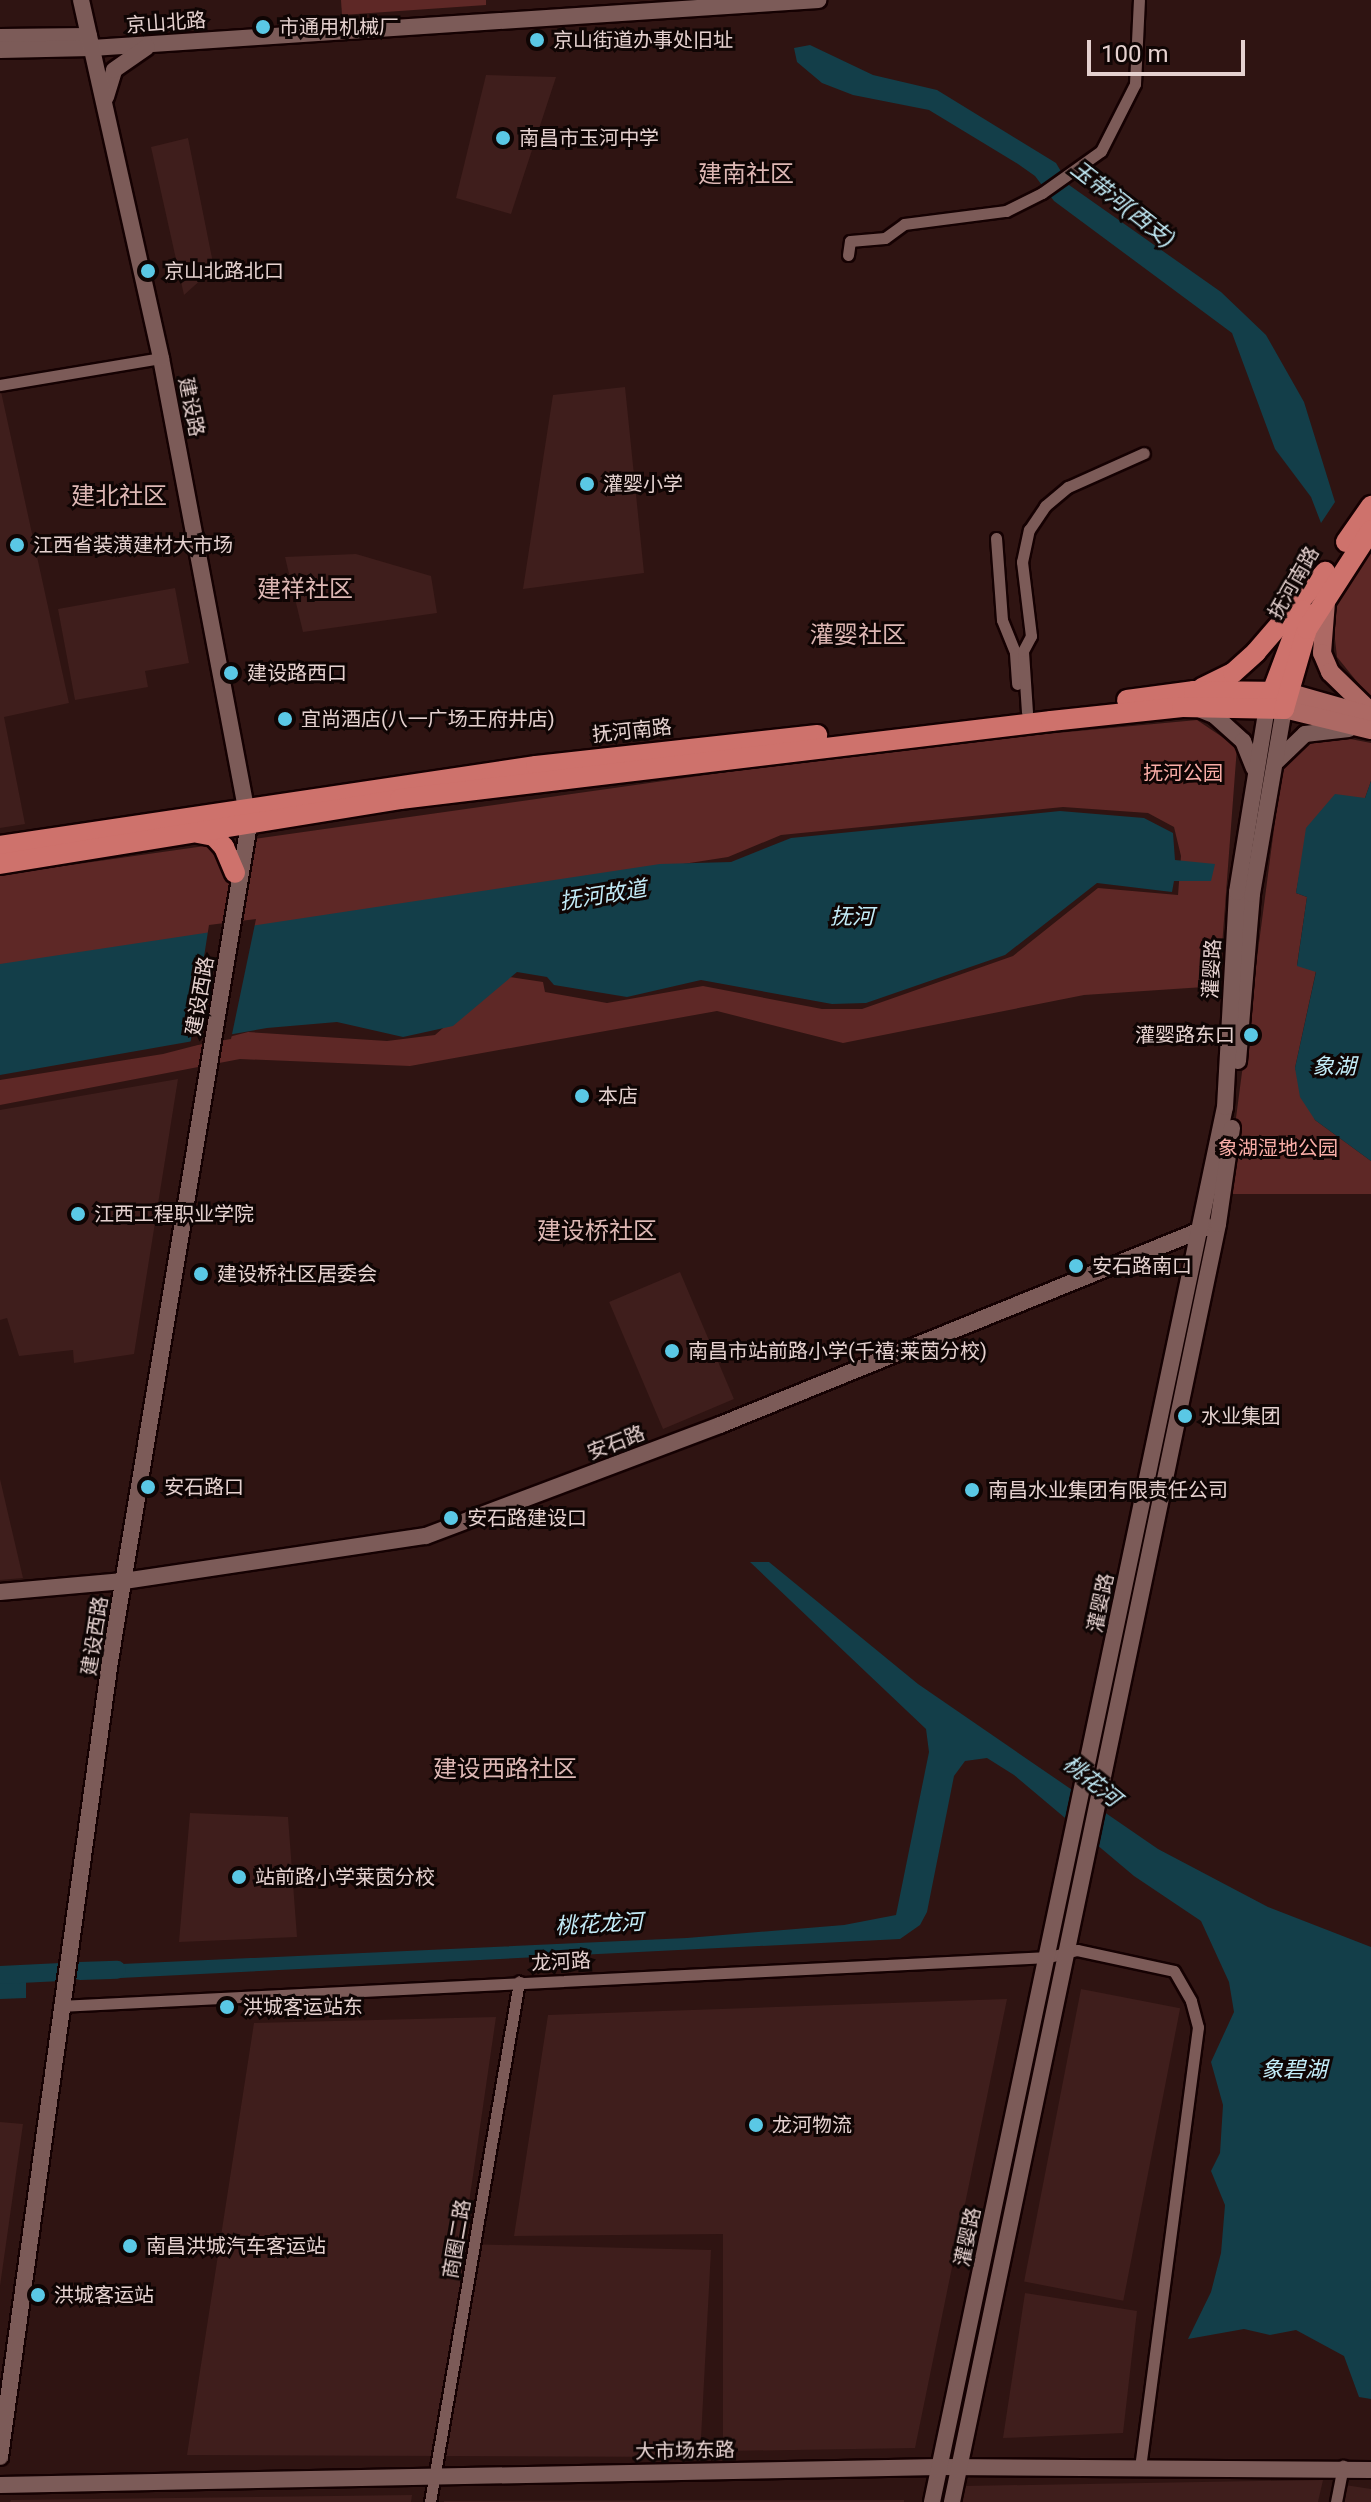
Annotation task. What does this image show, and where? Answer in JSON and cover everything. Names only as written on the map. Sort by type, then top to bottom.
[{"type":"highway","name":"抚河南路","points":[[1328,580],[1371,506]]},
{"type":"highway","name":"抚河南路","points":[[0,864],[198,833],[244,817],[536,766],[1023,712],[1193,699],[1277,699],[1294,624],[1371,530]]},
{"type":"highway","points":[[1193,699],[1233,673],[1328,580]]},
{"type":"highway","name":"抚河南路","points":[[0,846],[1193,699]]},
{"type":"highway","points":[[198,833],[214,836],[239,874]]},
{"type":"main road","name":"建设路","points":[[81,0],[161,358],[244,817]]},
{"type":"main road","name":"京山北路","points":[[90,42],[152,44],[673,5],[818,0]]},
{"type":"main road","points":[[0,37],[90,42]]},
{"type":"main road","points":[[0,50],[90,42]]},
{"type":"main road","points":[[106,110],[107,82],[114,70],[152,44]]},
{"type":"main road","points":[[1328,580],[1322,653],[1344,690],[1371,714]]},
{"type":"main road","points":[[1193,699],[1243,741],[1255,770]]},
{"type":"main road","points":[[1277,699],[1371,714]]},
{"type":"main road","points":[[1277,699],[1371,731]]},
{"type":"main road","name":"灌婴路","points":[[932,2502],[1049,1957],[1083,1780],[1235,1109],[1251,905],[1274,766],[1277,699]]},
{"type":"main road","name":"灌婴路","points":[[952,2502],[962,2468],[1100,1789],[1210,1226],[1225,1107],[1237,892],[1255,770],[1277,699]]},
{"type":"main road","points":[[1274,766],[1305,734],[1328,729],[1371,731]]},
{"type":"main road","name":"建设西路","points":[[0,2457],[120,1581],[199,1093],[239,874],[244,817]]},
{"type":"main road","name":"安石路","points":[[0,1592],[120,1581],[426,1536],[720,1425],[1210,1226]]},
{"type":"main road","name":"建设西路","points":[[0,2405],[62,2007]]},
{"type":"main road","name":"大市场东路","points":[[0,2485],[940,2467],[1343,2466],[1371,2470]]},
{"type":"street","points":[[848,255],[850,241],[885,238],[904,224],[1006,211],[1042,193],[1101,151],[1135,84],[1139,0]]},
{"type":"street","points":[[0,385],[161,358]]},
{"type":"street","points":[[1023,712],[1023,651],[1031,636],[1022,562],[1029,530],[1045,506],[1068,487],[1144,453]]},
{"type":"street","points":[[996,538],[1002,620],[1015,653],[1023,712]]},
{"type":"street","name":"龙河路","points":[[62,2007],[1049,1957],[1077,1950],[1174,1971],[1191,2001],[1198,2027],[1140,2467]]},
{"type":"street","name":"商圈二路","points":[[430,2502],[519,1982]]},
{"type":"street","points":[[1336,2502],[1343,2466]]},
{"type":"shaded area","name":"南昌市玉河中学","points":[[486,75],[556,77],[511,214],[456,198]]},
{"type":"shaded area","points":[[188,138],[214,268],[184,295],[151,147]]},
{"type":"shaded area","name":"江西省装潢建材大市场","points":[[0,387],[69,703],[4,717],[25,824],[0,828]]},
{"type":"shaded area","name":"灌婴小学","points":[[625,387],[644,573],[523,589],[553,395]]},
{"type":"shaded area","points":[[356,554],[431,576],[437,613],[303,632],[285,557]]},
{"type":"shaded area","points":[[175,588],[189,663],[145,671],[148,687],[75,700],[58,609]]},
{"type":"shaded area","name":"江西工程职业学院","points":[[178,1079],[134,1354],[74,1363],[73,1350],[19,1356],[7,1318],[0,1320],[0,1110]]},
{"type":"shaded area","name":"南昌市站前路小学(千禧·莱茵分校)","points":[[680,1272],[734,1399],[663,1429],[609,1302]]},
{"type":"shaded area","points":[[0,1479],[23,1578],[0,1580]]},
{"type":"shaded area","name":"站前路小学莱茵分校","points":[[190,1813],[288,1817],[297,1937],[179,1942]]},
{"type":"shaded area","points":[[1081,1989],[1180,2008],[1123,2301],[1024,2282]]},
{"type":"shaded area","name":"龙河物流","points":[[1007,1999],[915,2448],[723,2451],[723,2234],[514,2236],[548,2015]]},
{"type":"shaded area","points":[[496,2017],[463,2244],[711,2250],[700,2457],[187,2455],[254,2023]]},
{"type":"shaded area","points":[[0,2122],[23,2124],[0,2286]]},
{"type":"shaded area","points":[[1025,2293],[1137,2311],[1123,2433],[1003,2438]]},
{"type":"shaded area","points":[[1323,2480],[1318,2502],[960,2502],[964,2486]]},
{"type":"shaded area","points":[[1345,2485],[1371,2489],[1371,2502],[1342,2502]]},
{"type":"shaded area","points":[[412,2495],[411,2502],[10,2502],[11,2500]]},
{"type":"shaded area","points":[[444,2501],[904,2502],[444,2502]]},
{"type":"green space","points":[[341,0],[486,0],[486,5],[342,15]]},
{"type":"green space","points":[[1371,552],[1371,699],[1337,657],[1332,613]]},
{"type":"green space","name":"抚河公园","points":[[1197,720],[1237,747],[1219,986],[1084,995],[843,1043],[717,1011],[410,1066],[240,1059],[0,1105],[0,1080],[163,1054],[248,1032],[387,1041],[435,1035],[503,976],[543,982],[545,992],[607,1003],[703,986],[822,1009],[862,1009],[1013,956],[1098,888],[1178,895],[1181,856],[1174,827],[1148,813],[1063,807],[781,835],[728,857],[0,970],[0,875],[896,748]]},
{"type":"green space","name":"象湖湿地公园","points":[[1335,736],[1371,743],[1371,781],[1365,798],[1300,871],[1296,893],[1307,897],[1297,965],[1316,971],[1295,1068],[1315,1120],[1371,1161],[1371,1194],[1226,1194],[1282,768],[1294,751],[1312,740]]},
{"type":"water","points":[[810,45],[873,75],[937,90],[1056,163],[1069,185],[1221,292],[1266,335],[1304,402],[1335,502],[1321,523],[1311,497],[1275,449],[1232,333],[1054,201],[1035,176],[1018,164],[929,110],[853,95],[822,83],[797,62],[794,48]]},
{"type":"water","name":"象湖","points":[[1371,781],[1371,1161],[1315,1120],[1300,1097],[1295,1068],[1316,972],[1297,966],[1307,897],[1296,893],[1306,828],[1335,794],[1365,798]]},
{"type":"water","name":"抚河","points":[[1060,811],[1144,818],[1173,833],[1175,860],[1215,864],[1211,881],[1174,881],[1172,892],[1097,883],[1005,955],[866,1003],[832,1004],[701,980],[627,997],[554,985],[547,977],[517,972],[453,1026],[403,1037],[337,1022],[267,1028],[0,1075],[0,964],[660,864],[731,862],[791,838]]},
{"type":"water","name":"象碧湖","points":[[750,1562],[769,1562],[918,1684],[1158,1849],[1268,1907],[1371,1947],[1371,2399],[1359,2397],[1344,2356],[1296,2330],[1270,2335],[1244,2329],[1188,2339],[1211,2292],[1221,2253],[1225,2205],[1211,2171],[1220,2153],[1223,2105],[1211,2062],[1234,2012],[1229,1982],[1201,1921],[1134,1876],[1014,1775],[987,1758],[965,1761],[954,1776],[927,1912],[920,1925],[900,1939],[120,1978],[79,1966],[687,1938],[844,1925],[896,1915],[929,1752],[926,1729]]},
{"type":"water","points":[[0,1970],[26,1980],[26,1998],[0,1999]]},
{"type":"pier","points":[[256,919],[231,1039],[190,1046],[209,925]]},
{"type":"waterway","name":"桃花龙河","points":[[80,1971],[117,1970]]},
{"type":"waterway","name":"桃花龙河","points":[[0,1975],[61,1972]]},
{"type":"place","name":"市通用机械厂","points":[[263,27]]},
{"type":"place","name":"京山街道办事处旧址","points":[[537,40]]},
{"type":"place","name":"南昌市玉河中学","points":[[503,138]]},
{"type":"place","name":"京山北路北口","points":[[148,271]]},
{"type":"place","name":"灌婴小学","points":[[587,484]]},
{"type":"place","name":"江西省装潢建材大市场","points":[[17,545]]},
{"type":"place","name":"建设路西口","points":[[231,673]]},
{"type":"place","name":"宜尚酒店(八一广场王府井店)","points":[[285,719]]},
{"type":"place","name":"灌婴路东口","points":[[1251,1035]]},
{"type":"place","name":"本店","points":[[582,1096]]},
{"type":"place","name":"江西工程职业学院","points":[[78,1214]]},
{"type":"place","name":"安石路南口","points":[[1076,1266]]},
{"type":"place","name":"建设桥社区居委会","points":[[201,1274]]},
{"type":"place","name":"南昌市站前路小学(千禧·莱茵分校)","points":[[672,1351]]},
{"type":"place","name":"水业集团","points":[[1185,1416]]},
{"type":"place","name":"安石路口","points":[[148,1487]]},
{"type":"place","name":"南昌水业集团有限责任公司","points":[[972,1490]]},
{"type":"place","name":"安石路建设口","points":[[451,1518]]},
{"type":"place","name":"站前路小学莱茵分校","points":[[239,1877]]},
{"type":"place","name":"洪城客运站东","points":[[227,2007]]},
{"type":"place","name":"龙河物流","points":[[756,2125]]},
{"type":"place","name":"南昌洪城汽车客运站","points":[[130,2246]]},
{"type":"place","name":"洪城客运站","points":[[38,2295]]},
{"type":"district","name":"建南社区","points":[[746,175]]},
{"type":"district","name":"建北社区","points":[[119,497]]},
{"type":"district","name":"建祥社区","points":[[305,590]]},
{"type":"district","name":"灌婴社区","points":[[858,636]]},
{"type":"district","name":"建设桥社区","points":[[597,1232]]},
{"type":"district","name":"建设西路社区","points":[[505,1770]]},
{"type":"water label","name":"玉带河(西支)","points":[[1123,204]]},
{"type":"water label","name":"抚河故道","points":[[603,895]]},
{"type":"water label","name":"桃花河","points":[[1092,1781]]}]
